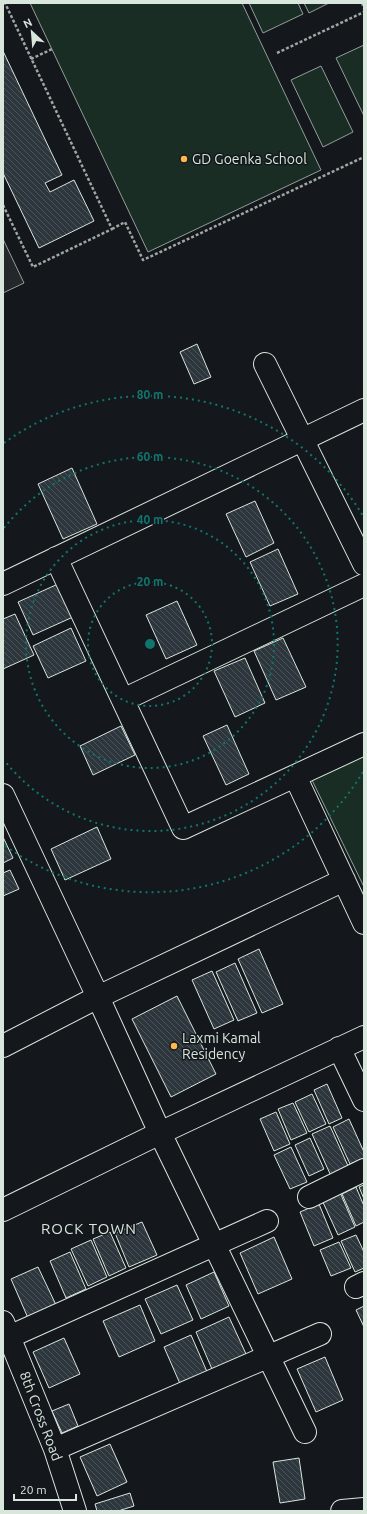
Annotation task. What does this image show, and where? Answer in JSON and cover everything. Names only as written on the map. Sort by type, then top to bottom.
[{"type":"street","points":[[265,364],[364,564]]},
{"type":"street","points":[[3,584],[364,410]]},
{"type":"street","points":[[56,558],[183,828],[364,744]]},
{"type":"street","points":[[123,700],[364,585]]},
{"type":"street","points":[[295,776],[364,923]]},
{"type":"street","points":[[3,794],[160,1133],[305,1432]]},
{"type":"street","points":[[3,1046],[98,997],[344,880]]},
{"type":"street","points":[[3,1210],[160,1133],[364,1037]]},
{"type":"street","points":[[339,1048],[364,1100]]},
{"type":"street","points":[[309,1197],[364,1170]]},
{"type":"street","points":[[6,1329],[267,1220]]},
{"type":"street","name":"8th Cross Road","points":[[6,1329],[55,1448],[75,1511]]},
{"type":"street","points":[[55,1448],[320,1334]]},
{"type":"street","points":[[342,1511],[364,1509]]},
{"type":"path","points":[[5,3],[112,229]]},
{"type":"path","points":[[362,3],[364,8]]},
{"type":"path","points":[[277,53],[364,12]]},
{"type":"path","points":[[31,59],[52,49]]},
{"type":"path","points":[[3,205],[33,267],[125,222],[143,260],[364,156]]},
{"type":"green space","points":[[30,3],[242,3],[321,170],[148,252]]},
{"type":"green space","points":[[249,3],[298,3],[303,14],[263,33]]},
{"type":"green space","points":[[304,3],[329,3],[309,13]]},
{"type":"green space","points":[[364,45],[364,116],[336,58]]},
{"type":"green space","points":[[321,66],[353,132],[323,147],[291,80]]},
{"type":"green space","points":[[364,753],[364,887],[311,778]]},
{"type":"shaded area","points":[[3,239],[24,283],[3,293]]},
{"type":"building","points":[[3,51],[62,175],[45,183],[50,192],[74,180],[94,221],[39,248],[3,173]]},
{"type":"building","points":[[197,344],[211,377],[194,384],[180,352]]},
{"type":"building","points":[[72,468],[97,524],[63,539],[38,484]]},
{"type":"building","points":[[255,501],[274,543],[246,557],[226,514]]},
{"type":"building","points":[[278,549],[298,594],[270,606],[250,562]]},
{"type":"building","points":[[58,584],[73,617],[33,635],[18,602]]},
{"type":"building","points":[[177,601],[197,645],[166,659],[146,615]]},
{"type":"building","points":[[15,614],[34,655],[3,669],[3,619]]},
{"type":"building","points":[[71,628],[86,661],[48,678],[33,646]]},
{"type":"building","points":[[283,638],[306,687],[276,700],[254,651]]},
{"type":"building","points":[[245,658],[265,703],[235,717],[214,671]]},
{"type":"building","points":[[227,725],[249,774],[226,785],[203,736]]},
{"type":"building","points":[[121,726],[135,755],[93,775],[80,746]]},
{"type":"building","points":[[97,827],[111,859],[65,880],[51,849]]},
{"type":"building","points":[[3,837],[13,858],[3,863]]},
{"type":"building","points":[[10,870],[19,889],[3,896],[3,873]]},
{"type":"building","points":[[259,949],[283,1004],[262,1013],[238,959]]},
{"type":"building","points":[[235,963],[257,1013],[238,1021],[216,972]]},
{"type":"building","points":[[212,971],[234,1020],[214,1029],[192,980]]},
{"type":"building","name":"Laxmi Kamal Residency","points":[[177,996],[216,1074],[171,1097],[132,1019]]},
{"type":"building","points":[[327,1084],[342,1118],[329,1124],[314,1090]]},
{"type":"building","points":[[312,1094],[326,1124],[309,1132],[295,1102]]},
{"type":"building","points":[[293,1103],[307,1133],[291,1140],[278,1109]]},
{"type":"building","points":[[276,1112],[290,1144],[274,1151],[260,1119]]},
{"type":"building","points":[[349,1119],[364,1152],[364,1158],[350,1164],[333,1127]]},
{"type":"building","points":[[330,1126],[349,1168],[331,1176],[312,1134]]},
{"type":"building","points":[[310,1138],[324,1169],[309,1176],[295,1145]]},
{"type":"building","points":[[291,1147],[307,1182],[290,1189],[274,1155]]},
{"type":"building","points":[[364,1185],[364,1199],[359,1187]]},
{"type":"building","points":[[356,1187],[364,1206],[364,1222],[356,1226],[342,1194]]},
{"type":"building","points":[[339,1190],[355,1227],[338,1235],[321,1198]]},
{"type":"building","points":[[319,1204],[333,1238],[314,1246],[300,1212]]},
{"type":"building","points":[[142,1222],[157,1255],[129,1267],[115,1233]]},
{"type":"building","points":[[110,1232],[126,1268],[109,1276],[93,1239]]},
{"type":"building","points":[[356,1235],[364,1252],[364,1268],[355,1272],[341,1241]]},
{"type":"building","points":[[274,1237],[292,1279],[258,1294],[240,1253]]},
{"type":"building","points":[[91,1240],[107,1277],[88,1286],[71,1249]]},
{"type":"building","points":[[339,1242],[351,1268],[331,1276],[320,1250]]},
{"type":"building","points":[[70,1252],[86,1289],[66,1298],[50,1261]]},
{"type":"building","points":[[38,1267],[56,1305],[28,1318],[11,1279]]},
{"type":"building","points":[[214,1272],[229,1306],[201,1319],[186,1285]]},
{"type":"building","points":[[177,1285],[193,1320],[161,1334],[145,1299]]},
{"type":"building","points":[[140,1305],[155,1341],[119,1357],[103,1321]]},
{"type":"building","points":[[364,1306],[364,1327],[356,1310]]},
{"type":"building","points":[[229,1317],[246,1354],[212,1369],[196,1332]]},
{"type":"building","points":[[191,1335],[208,1374],[181,1386],[164,1347]]},
{"type":"building","points":[[64,1338],[80,1374],[49,1388],[33,1352]]},
{"type":"building","points":[[325,1357],[343,1400],[316,1412],[297,1369]]},
{"type":"building","points":[[69,1404],[78,1426],[62,1433],[52,1411]]},
{"type":"building","points":[[110,1444],[127,1482],[97,1496],[80,1457]]},
{"type":"building","points":[[299,1458],[305,1499],[280,1503],[273,1462]]},
{"type":"building","points":[[130,1493],[134,1506],[118,1511],[97,1511],[95,1504]]},
{"type":"place","name":"GD Goenka School","points":[[184,159]]},
{"type":"place","name":"Laxmi Kamal Residency","points":[[174,1046]]},
{"type":"district","name":"ROCK TOWN","points":[[89,1229]]}]
